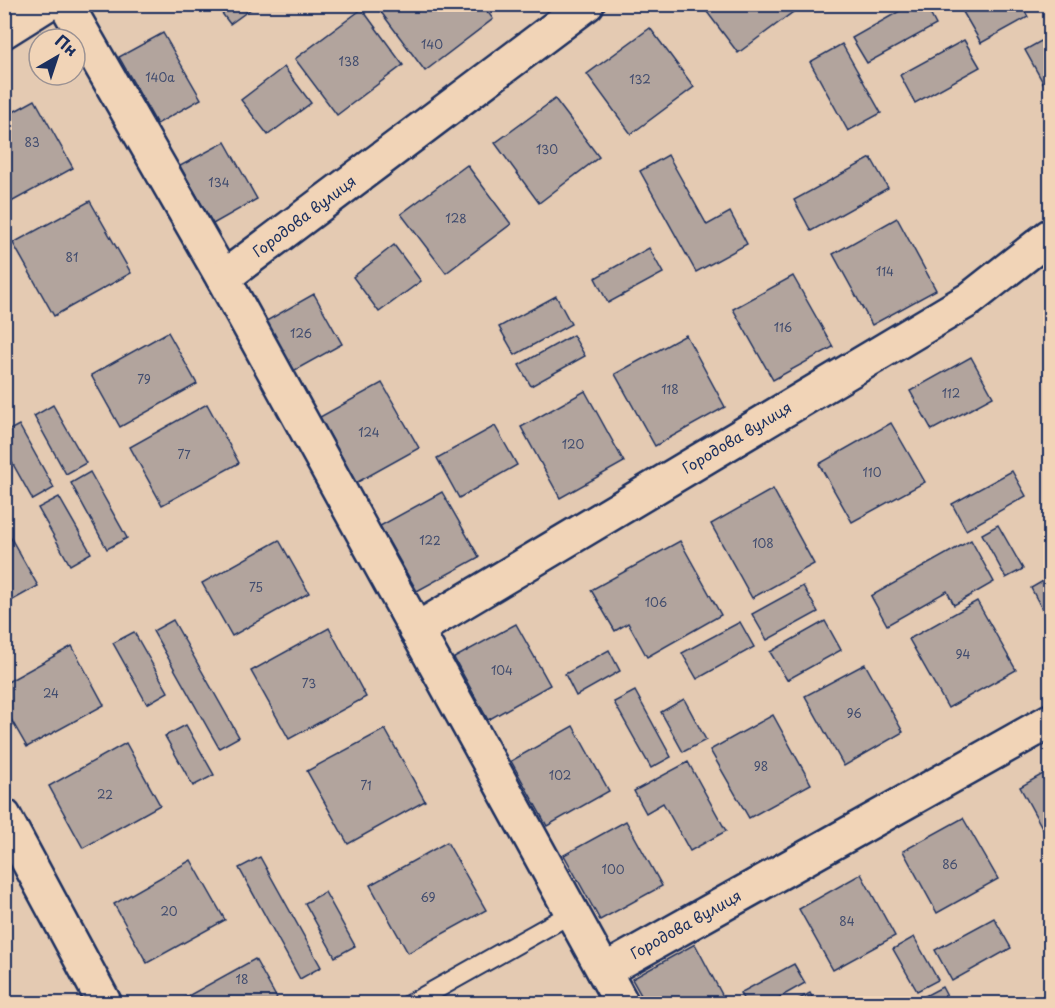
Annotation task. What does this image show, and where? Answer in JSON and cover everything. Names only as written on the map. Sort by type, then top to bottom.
[{"type":"street","points":[[4,31],[46,4]]},
{"type":"street","points":[[66,4],[223,278],[622,1004]]},
{"type":"street","name":"Городова вулиця","points":[[223,278],[587,4]]},
{"type":"street","name":"Городова вулиця","points":[[416,630],[970,299],[1050,236]]},
{"type":"street","name":"Городова вулиця","points":[[604,971],[1050,721]]},
{"type":"street","points":[[4,816],[105,1004]]},
{"type":"lane","points":[[410,1004],[573,913]]},
{"type":"building","points":[[215,4],[254,4],[255,6],[230,24]]},
{"type":"building","points":[[382,4],[482,4],[493,19],[425,71],[378,8]]},
{"type":"building","points":[[701,4],[793,4],[797,9],[738,53]]},
{"type":"building","points":[[912,4],[925,4],[936,25],[867,63],[852,38]]},
{"type":"building","points":[[977,4],[1021,4],[1028,17],[981,43],[963,12]]},
{"type":"building","points":[[362,9],[403,65],[337,115],[295,59]]},
{"type":"building","points":[[650,28],[694,87],[631,134],[587,74]]},
{"type":"building","points":[[163,33],[201,99],[157,124],[119,57]]},
{"type":"building","points":[[1050,36],[1050,95],[1025,50]]},
{"type":"building","points":[[964,40],[980,67],[915,103],[900,75]]},
{"type":"building","points":[[842,44],[881,113],[848,131],[810,62]]},
{"type":"building","points":[[284,67],[311,103],[268,135],[241,100]]},
{"type":"building","points":[[555,99],[599,157],[539,203],[495,143]]},
{"type":"building","points":[[35,100],[73,168],[4,206],[4,117]]},
{"type":"building","points":[[225,142],[257,199],[213,224],[180,166]]},
{"type":"building","points":[[668,155],[707,225],[730,212],[747,244],[696,272],[640,171]]},
{"type":"building","points":[[871,158],[888,188],[811,231],[794,200]]},
{"type":"building","points":[[467,165],[511,224],[446,273],[401,214]]},
{"type":"building","points":[[90,201],[131,273],[54,316],[13,243]]},
{"type":"building","points":[[897,218],[936,290],[872,325],[833,254]]},
{"type":"building","points":[[394,245],[421,281],[379,312],[353,277]]},
{"type":"building","points":[[649,248],[663,273],[608,303],[595,278]]},
{"type":"building","points":[[793,276],[833,347],[773,380],[733,309]]},
{"type":"building","points":[[314,294],[342,344],[288,374],[261,324]]},
{"type":"building","points":[[556,296],[571,324],[515,355],[499,327]]},
{"type":"building","points":[[168,332],[197,384],[120,427],[91,375]]},
{"type":"building","points":[[573,335],[585,356],[531,386],[519,365]]},
{"type":"building","points":[[686,335],[725,407],[655,446],[615,374]]},
{"type":"building","points":[[971,357],[993,397],[932,430],[910,391]]},
{"type":"building","points":[[382,383],[419,448],[356,483],[320,417]]},
{"type":"building","points":[[585,391],[624,462],[560,498],[521,427]]},
{"type":"building","points":[[207,404],[239,463],[162,505],[130,447]]},
{"type":"building","points":[[53,405],[86,463],[66,474],[34,416]]},
{"type":"building","points":[[891,423],[925,482],[852,522],[819,464]]},
{"type":"building","points":[[19,425],[54,488],[33,500],[4,448],[4,433]]},
{"type":"building","points":[[495,426],[517,465],[459,498],[437,458]]},
{"type":"building","points":[[1012,471],[1026,496],[966,530],[952,504]]},
{"type":"building","points":[[90,472],[127,538],[107,549],[71,483]]},
{"type":"building","points":[[773,489],[814,564],[752,598],[711,524]]},
{"type":"building","points":[[442,492],[479,557],[417,591],[380,526]]},
{"type":"building","points":[[59,497],[91,553],[70,565],[38,508]]},
{"type":"building","points":[[998,525],[1023,569],[1006,578],[982,534]]},
{"type":"building","points":[[4,526],[38,586],[4,605]]},
{"type":"building","points":[[279,540],[309,593],[232,636],[202,583]]},
{"type":"building","points":[[971,540],[994,582],[954,605],[947,591],[887,625],[871,596]]},
{"type":"building","points":[[680,541],[721,615],[647,657],[628,623],[615,631],[591,590]]},
{"type":"building","points":[[1050,577],[1050,624],[1031,588]]},
{"type":"building","points":[[803,586],[818,612],[767,640],[752,614]]},
{"type":"building","points":[[977,601],[1016,670],[948,708],[909,639]]},
{"type":"building","points":[[173,620],[239,737],[219,748],[153,631]]},
{"type":"building","points":[[825,621],[841,650],[787,680],[770,652]]},
{"type":"building","points":[[740,622],[754,647],[697,679],[682,653]]},
{"type":"building","points":[[516,624],[550,685],[488,720],[454,658]]},
{"type":"building","points":[[329,628],[366,697],[289,739],[251,671]]},
{"type":"building","points":[[134,632],[168,692],[147,704],[113,643]]},
{"type":"building","points":[[72,646],[104,705],[27,747],[4,707],[4,684]]},
{"type":"building","points":[[609,650],[620,671],[576,696],[565,674]]},
{"type":"building","points":[[865,664],[903,732],[844,766],[805,696]]},
{"type":"building","points":[[635,691],[671,757],[651,768],[614,702]]},
{"type":"building","points":[[684,699],[706,740],[683,752],[661,712]]},
{"type":"building","points":[[773,715],[811,784],[749,818],[710,750]]},
{"type":"building","points":[[186,725],[214,775],[193,786],[165,736]]},
{"type":"building","points":[[573,726],[609,791],[547,826],[511,761]]},
{"type":"building","points":[[385,729],[425,801],[348,844],[307,771]]},
{"type":"building","points":[[126,743],[160,805],[83,848],[49,786]]},
{"type":"building","points":[[688,762],[726,831],[690,851],[663,803],[646,813],[634,791]]},
{"type":"building","points":[[1050,770],[1050,842],[1020,787]]},
{"type":"building","points":[[963,818],[998,879],[937,913],[903,851]]},
{"type":"building","points":[[626,821],[662,886],[600,920],[564,855]]},
{"type":"building","points":[[447,842],[486,910],[408,953],[370,885]]},
{"type":"building","points":[[260,857],[321,967],[300,979],[239,868]]},
{"type":"building","points":[[191,860],[225,920],[147,963],[114,904]]},
{"type":"building","points":[[861,874],[895,936],[833,970],[799,909]]},
{"type":"building","points":[[325,892],[355,946],[335,957],[305,903]]},
{"type":"building","points":[[994,918],[1011,948],[952,981],[935,950]]},
{"type":"building","points":[[914,937],[938,980],[917,991],[893,949]]},
{"type":"building","points":[[695,944],[727,1004],[646,1004],[632,979]]},
{"type":"building","points":[[255,959],[280,1004],[178,1004],[177,1002]]},
{"type":"building","points":[[794,964],[805,983],[768,1004],[746,1004],[740,993]]},
{"type":"building","points":[[4,984],[15,1004],[4,1004]]},
{"type":"building","points":[[942,987],[951,1004],[924,1004],[921,998]]},
{"type":"building","points":[[810,993],[816,1004],[790,1004]]}]
